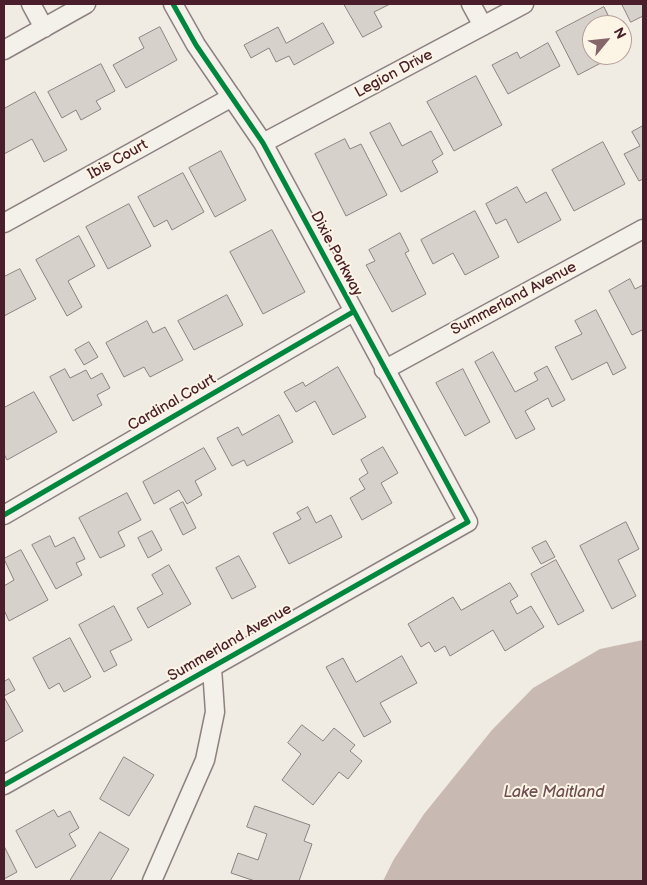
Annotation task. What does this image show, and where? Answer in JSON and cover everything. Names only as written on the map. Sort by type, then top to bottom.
[{"type":"street","points":[[31,4],[44,28]]},
{"type":"street","points":[[4,50],[86,4]]},
{"type":"street","name":"Dixie Parkway","points":[[173,4],[196,45],[263,144],[468,522]]},
{"type":"street","points":[[471,4],[483,26]]},
{"type":"street","name":"Legion Drive","points":[[263,144],[524,4]]},
{"type":"street","name":"Ibis Court","points":[[4,223],[232,97]]},
{"type":"street","name":"Summerland Avenue","points":[[384,370],[643,229]]},
{"type":"street","name":"Cardinal Court","points":[[4,515],[353,312]]},
{"type":"street","name":"Summerland Avenue","points":[[4,786],[468,522]]},
{"type":"street","points":[[152,881],[205,760],[214,712],[212,668]]},
{"type":"water","name":"Lake Maitland","points":[[643,640],[643,881],[383,881],[394,859],[424,814],[492,730],[533,688],[600,649]]},
{"type":"building","points":[[344,4],[390,4],[374,12],[382,27],[363,37]]},
{"type":"building","points":[[622,4],[643,4],[643,16],[632,22],[632,15],[628,15]]},
{"type":"building","points":[[604,7],[608,15],[589,15]]},
{"type":"building","points":[[582,18],[582,65],[597,65],[578,75],[556,32]]},
{"type":"building","points":[[323,23],[334,43],[294,65],[289,56],[276,62],[269,48],[251,58],[244,45],[278,27],[286,43]]},
{"type":"building","points":[[160,27],[177,60],[126,88],[113,65],[144,48],[139,38]]},
{"type":"building","points":[[548,43],[560,66],[508,94],[492,65],[517,52],[520,58]]},
{"type":"building","points":[[101,64],[115,91],[96,101],[101,109],[81,120],[76,110],[62,118],[48,92]]},
{"type":"building","points":[[476,76],[502,125],[454,151],[427,102]]},
{"type":"building","points":[[35,92],[67,150],[44,162],[32,139],[4,154],[4,109]]},
{"type":"building","points":[[390,123],[402,146],[431,131],[443,154],[432,161],[438,172],[401,192],[370,133]]},
{"type":"building","points":[[643,126],[643,179],[639,181],[624,154],[640,146],[632,132]]},
{"type":"building","points":[[345,139],[350,149],[361,144],[387,195],[346,216],[315,154]]},
{"type":"building","points":[[603,142],[625,184],[574,211],[552,170]]},
{"type":"building","points":[[221,151],[246,200],[215,217],[189,168]]},
{"type":"building","points":[[183,173],[204,212],[172,230],[167,220],[154,227],[138,197]]},
{"type":"building","points":[[517,187],[526,203],[546,192],[561,220],[518,243],[506,219],[496,224],[486,204]]},
{"type":"building","points":[[129,204],[151,246],[108,269],[86,227]]},
{"type":"building","points":[[475,211],[499,257],[465,275],[453,253],[433,264],[421,240]]},
{"type":"building","points":[[272,230],[305,292],[263,314],[230,252]]},
{"type":"building","points":[[400,233],[409,251],[405,253],[426,294],[392,312],[366,265],[375,261],[369,250]]},
{"type":"building","points":[[79,236],[95,266],[68,281],[82,307],[67,316],[36,260]]},
{"type":"building","points":[[20,269],[36,299],[4,316],[4,277]]},
{"type":"building","points":[[630,279],[635,289],[643,285],[643,332],[642,330],[632,335],[609,291]]},
{"type":"building","points":[[227,295],[243,325],[194,350],[178,321]]},
{"type":"building","points":[[596,310],[626,368],[613,375],[607,362],[572,380],[555,347],[582,334],[575,321]]},
{"type":"building","points":[[147,321],[153,333],[165,327],[183,360],[150,377],[144,367],[124,377],[106,343]]},
{"type":"building","points":[[89,342],[98,357],[84,365],[75,350]]},
{"type":"building","points":[[493,352],[515,392],[538,380],[534,373],[547,366],[565,400],[552,407],[548,398],[525,411],[535,429],[516,439],[475,362]]},
{"type":"building","points":[[338,367],[366,417],[333,435],[315,401],[296,412],[284,392],[303,382],[305,386]]},
{"type":"building","points":[[65,369],[70,378],[86,370],[91,379],[102,373],[110,388],[97,395],[102,405],[73,421],[50,377]]},
{"type":"building","points":[[463,369],[490,422],[465,436],[436,383]]},
{"type":"building","points":[[34,392],[57,432],[7,460],[4,454],[4,408]]},
{"type":"building","points":[[279,415],[293,442],[247,466],[244,460],[232,466],[217,438],[238,427],[242,435]]},
{"type":"building","points":[[383,447],[398,473],[381,483],[392,503],[362,520],[350,498],[365,489],[359,479],[368,473],[361,460]]},
{"type":"building","points":[[204,448],[216,469],[195,481],[202,495],[187,504],[179,490],[154,504],[143,482]]},
{"type":"building","points":[[127,493],[141,520],[118,532],[125,546],[100,558],[79,518]]},
{"type":"building","points":[[183,502],[196,528],[183,535],[170,509]]},
{"type":"building","points":[[308,507],[316,523],[331,515],[342,537],[289,564],[273,533],[301,519],[297,513]]},
{"type":"building","points":[[626,522],[639,549],[618,560],[636,596],[612,609],[580,546]]},
{"type":"building","points":[[152,531],[162,550],[148,558],[138,538]]},
{"type":"building","points":[[50,536],[55,547],[74,537],[85,559],[76,563],[82,575],[56,589],[32,545]]},
{"type":"building","points":[[546,541],[555,557],[541,564],[532,548]]},
{"type":"building","points":[[21,550],[48,600],[9,621],[4,610],[4,586],[14,580],[4,559]]},
{"type":"building","points":[[239,556],[256,587],[232,599],[216,568]]},
{"type":"building","points":[[556,560],[584,611],[558,625],[531,574]]},
{"type":"building","points":[[169,565],[191,604],[148,628],[137,608],[163,594],[152,575]]},
{"type":"building","points":[[510,583],[518,596],[510,601],[517,614],[531,606],[544,627],[505,651],[493,630],[450,656],[445,646],[435,652],[429,642],[421,647],[408,624],[453,597],[461,610]]},
{"type":"building","points":[[114,606],[132,640],[110,651],[117,665],[104,672],[79,625]]},
{"type":"building","points":[[70,638],[91,677],[64,692],[59,683],[49,689],[33,658]]},
{"type":"building","points":[[402,656],[417,683],[380,703],[391,722],[364,737],[326,667],[343,658],[356,682]]},
{"type":"building","points":[[9,679],[15,690],[4,696],[4,682]]},
{"type":"building","points":[[4,697],[23,731],[4,742]]},
{"type":"building","points":[[302,725],[323,741],[334,728],[355,745],[350,751],[362,761],[348,779],[339,772],[313,805],[282,780],[301,754],[288,743]]},
{"type":"building","points":[[124,757],[154,775],[129,816],[100,799]]},
{"type":"building","points":[[255,806],[310,825],[304,841],[312,844],[299,881],[255,881],[231,873],[238,853],[258,860],[267,834],[247,827]]},
{"type":"building","points":[[54,810],[58,817],[70,811],[79,828],[69,834],[76,846],[36,868],[16,831]]},
{"type":"building","points":[[100,832],[129,849],[110,881],[70,881]]},
{"type":"building","points":[[4,846],[17,872],[4,879]]},
{"type":"cycle path","points":[[4,785],[468,522],[263,143],[196,45],[173,4]]},
{"type":"cycle path","points":[[4,515],[353,312]]}]
